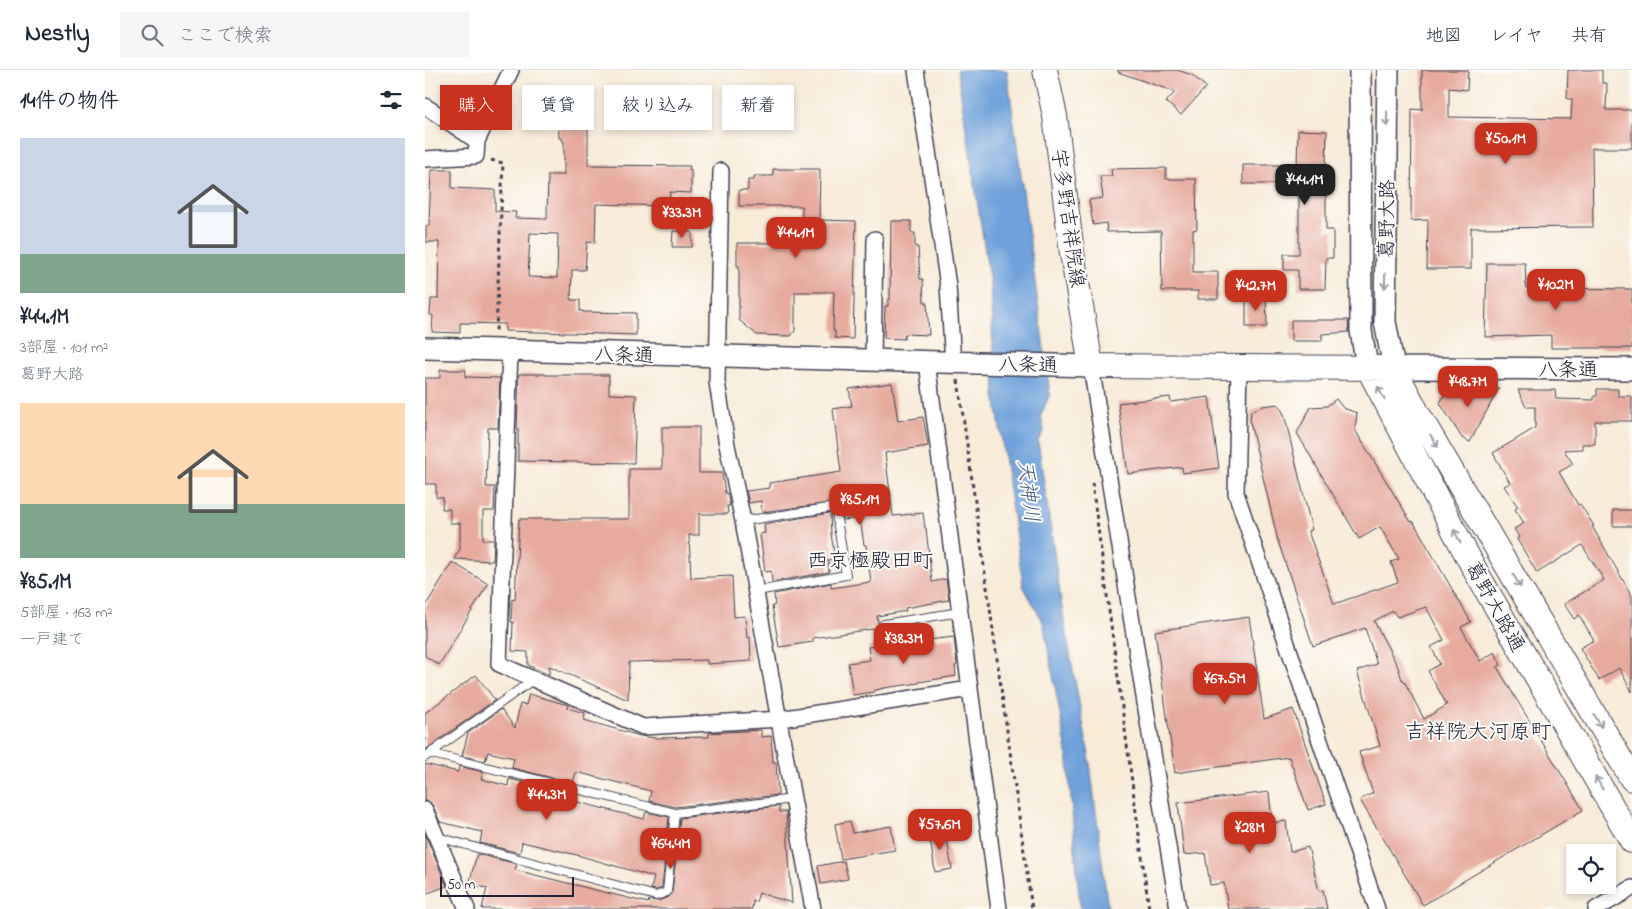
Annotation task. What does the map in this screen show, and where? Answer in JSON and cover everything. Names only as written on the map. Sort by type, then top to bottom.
[{"type":"main road","name":"宇多野吉祥院線","points":[[1045,70],[1055,116],[1072,253],[1091,366]]},
{"type":"main road","name":"葛野大路","points":[[1359,70],[1361,332],[1367,366]]},
{"type":"main road","name":"葛野大路","points":[[1388,70],[1385,322],[1394,368]]},
{"type":"main road","name":"八条通","points":[[425,348],[503,345],[717,356],[1091,366],[1239,368],[1367,366],[1394,368],[1632,369]]},
{"type":"main road","name":"葛野大路通","points":[[1367,366],[1476,572],[1536,676],[1625,810],[1632,841]]},
{"type":"main road","name":"葛野大路通","points":[[1394,368],[1417,412],[1632,779]]},
{"type":"main road","points":[[1536,676],[1562,660]]},
{"type":"street","points":[[477,148],[511,70]]},
{"type":"street","points":[[916,70],[960,363]]},
{"type":"street","points":[[425,106],[477,148]]},
{"type":"street","points":[[425,159],[477,148]]},
{"type":"street","points":[[721,170],[717,382],[727,445],[757,591],[813,909]]},
{"type":"street","points":[[873,360],[875,239]]},
{"type":"street","points":[[503,345],[499,664],[643,728],[780,719],[970,689]]},
{"type":"street","points":[[927,362],[999,909]]},
{"type":"street","points":[[1091,366],[1177,909]]},
{"type":"street","points":[[1239,368],[1236,493],[1377,909]]},
{"type":"street","points":[[425,810],[467,909]]},
{"type":"street","points":[[1596,909],[1632,888]]},
{"type":"lane","points":[[743,520],[835,507],[846,575],[757,591]]},
{"type":"lane","points":[[884,624],[960,612]]},
{"type":"lane","points":[[428,756],[534,679]]},
{"type":"lane","points":[[428,756],[675,812],[794,799]]},
{"type":"lane","points":[[437,836],[656,896],[667,892],[675,812]]},
{"type":"path","points":[[477,148],[503,163],[503,345]]},
{"type":"path","points":[[960,363],[957,375],[1032,909]]},
{"type":"path","points":[[1091,478],[1149,909]]},
{"type":"water","name":"天神川","points":[[957,70],[1007,70],[1050,394],[1041,415],[1044,431],[1038,441],[1064,621],[1089,755],[1108,909],[1080,909],[1067,752],[1043,622],[1023,586],[995,395],[990,284]]},
{"type":"building","points":[[1118,70],[1177,70],[1192,75],[1206,87],[1181,115],[1166,102],[1175,92],[1118,72]]},
{"type":"building","points":[[1422,70],[1468,70],[1467,90],[1449,88],[1449,117],[1571,119],[1572,99],[1567,99],[1568,70],[1602,70],[1602,83],[1607,83],[1606,110],[1632,110],[1632,148],[1592,148],[1593,227],[1471,228],[1471,269],[1427,269],[1428,220],[1411,221],[1412,109],[1422,110]]},
{"type":"building","points":[[559,130],[588,130],[588,165],[690,166],[691,193],[670,192],[669,206],[596,204],[595,243],[587,242],[585,270],[572,270],[571,300],[580,300],[580,311],[636,313],[636,335],[505,331],[505,324],[460,323],[460,333],[432,332],[433,315],[430,315],[431,299],[438,299],[439,242],[426,242],[426,226],[429,226],[431,170],[452,170],[452,188],[495,190],[495,211],[516,212],[515,218],[547,219],[548,175],[564,175],[564,141],[562,141],[562,138],[559,138]],"holes":[[[530,233],[558,234],[557,278],[528,277]]]},
{"type":"building","points":[[1298,130],[1327,131],[1326,165],[1329,165],[1329,184],[1326,184],[1326,230],[1333,230],[1333,258],[1326,258],[1325,289],[1298,289],[1298,270],[1284,270],[1284,254],[1299,254],[1299,184],[1243,184],[1243,165],[1297,165]]},
{"type":"building","points":[[1166,168],[1166,179],[1196,179],[1197,229],[1193,230],[1193,272],[1218,272],[1218,299],[1198,299],[1198,291],[1162,291],[1161,231],[1107,232],[1106,223],[1093,225],[1089,200],[1103,198],[1100,176],[1112,176],[1111,169]]},
{"type":"building","points":[[773,169],[820,169],[819,220],[856,221],[853,339],[835,338],[835,331],[833,331],[834,292],[795,292],[795,331],[791,336],[757,335],[739,320],[737,243],[801,243],[802,206],[739,206],[739,190],[748,190],[748,180],[754,180],[754,176],[773,176]]},
{"type":"building","points":[[891,221],[911,221],[911,233],[915,233],[915,247],[918,247],[920,279],[923,279],[924,302],[927,302],[929,335],[905,334],[904,339],[884,338],[885,306],[888,306],[888,300],[890,300]]},
{"type":"building","points":[[673,231],[692,232],[692,247],[672,247]]},
{"type":"building","points":[[1487,263],[1525,263],[1526,288],[1632,289],[1632,348],[1551,348],[1551,335],[1485,337]]},
{"type":"building","points":[[1246,296],[1266,296],[1267,327],[1246,327]]},
{"type":"building","points":[[1291,320],[1348,320],[1349,332],[1322,334],[1322,341],[1291,341]]},
{"type":"building","points":[[440,370],[466,370],[465,377],[500,378],[498,428],[488,428],[486,487],[495,487],[494,511],[483,511],[483,540],[494,540],[493,561],[454,559],[460,549],[460,523],[450,523],[450,509],[442,509],[443,497],[436,497],[436,484],[425,484],[425,378],[440,378]]},
{"type":"building","points":[[519,374],[609,375],[609,394],[636,395],[634,463],[518,461]]},
{"type":"building","points":[[892,383],[898,421],[923,417],[928,446],[885,453],[893,516],[923,513],[932,582],[946,579],[949,600],[905,608],[906,611],[877,616],[879,628],[813,638],[813,642],[779,647],[772,606],[775,605],[774,594],[831,583],[831,588],[871,582],[866,545],[864,545],[860,518],[843,520],[841,506],[837,502],[762,512],[761,501],[749,503],[746,491],[770,488],[769,483],[841,472],[833,409],[852,406],[849,389]]},
{"type":"building","points":[[1448,388],[1499,388],[1470,442],[1462,438],[1440,403]]},
{"type":"building","points":[[1597,389],[1618,389],[1618,396],[1632,396],[1632,421],[1595,421],[1595,444],[1582,444],[1582,449],[1564,450],[1573,464],[1559,472],[1578,505],[1580,504],[1594,526],[1592,526],[1632,596],[1632,692],[1619,668],[1599,680],[1580,648],[1594,640],[1579,615],[1574,619],[1564,604],[1604,580],[1582,545],[1537,573],[1517,539],[1519,537],[1514,529],[1524,523],[1515,509],[1518,507],[1504,486],[1510,483],[1493,453],[1535,428],[1535,407],[1526,407],[1518,390],[1555,390],[1556,399],[1594,400],[1594,396],[1597,396]]},
{"type":"building","points":[[1170,397],[1171,402],[1209,397],[1219,468],[1183,473],[1182,467],[1128,474],[1118,403]]},
{"type":"building","points":[[1336,399],[1343,408],[1357,413],[1355,430],[1411,522],[1413,521],[1471,622],[1461,627],[1480,661],[1495,652],[1501,665],[1497,667],[1583,810],[1423,905],[1360,800],[1373,793],[1359,752],[1380,746],[1357,671],[1377,664],[1365,628],[1313,646],[1278,541],[1250,422],[1251,411],[1263,406],[1278,404],[1284,414],[1312,530],[1308,531],[1334,604],[1398,582],[1391,562],[1399,559],[1380,527],[1359,539],[1297,433],[1311,407],[1327,406]],"holes":[[[1426,607],[1444,640],[1431,647],[1440,664],[1428,671],[1447,705],[1424,719],[1402,680],[1398,667],[1374,621],[1393,611],[1397,617]]]},
{"type":"building","points":[[662,427],[699,427],[699,473],[722,473],[725,493],[727,493],[730,506],[727,506],[728,514],[699,514],[699,535],[689,535],[691,578],[732,576],[734,617],[745,616],[747,638],[750,637],[751,661],[707,664],[707,660],[629,662],[628,700],[549,666],[549,675],[528,665],[528,652],[512,651],[512,599],[515,600],[519,519],[629,519],[629,469],[662,469]]},
{"type":"building","points":[[1613,510],[1632,510],[1632,526],[1613,526]]},
{"type":"building","points":[[830,513],[835,559],[828,560],[829,572],[772,582],[771,571],[765,572],[760,534],[765,533],[764,524]]},
{"type":"building","points":[[452,562],[488,584],[439,665],[425,656],[425,607]]},
{"type":"building","points":[[1249,617],[1264,719],[1293,709],[1326,804],[1308,810],[1289,757],[1175,773],[1155,631]]},
{"type":"building","points":[[954,637],[957,665],[955,666],[956,676],[853,695],[848,663],[870,660],[868,647]]},
{"type":"building","points":[[476,675],[495,700],[425,750],[425,713]]},
{"type":"building","points":[[529,694],[568,705],[567,708],[585,713],[584,720],[640,736],[655,738],[709,737],[709,733],[761,730],[761,737],[771,736],[773,762],[776,762],[778,795],[675,807],[649,801],[651,791],[576,772],[573,783],[512,768],[514,758],[488,752],[485,761],[462,756],[468,733],[501,709],[515,728],[520,704],[526,705]]},
{"type":"building","points":[[425,764],[458,772],[459,766],[483,772],[481,779],[508,786],[509,779],[571,794],[570,800],[644,819],[646,812],[669,817],[662,888],[651,889],[654,877],[577,855],[522,842],[520,853],[480,843],[482,832],[440,822],[433,806],[430,802],[425,801]]},
{"type":"building","points":[[1269,792],[1272,823],[1286,821],[1290,852],[1308,847],[1319,891],[1323,890],[1327,909],[1228,909],[1224,883],[1210,885],[1205,853],[1184,855],[1178,803]]},
{"type":"building","points":[[779,806],[779,812],[786,812],[792,903],[759,893],[756,902],[753,901],[752,909],[482,909],[487,888],[469,884],[477,854],[517,864],[515,870],[648,903],[649,900],[658,901],[669,897],[672,893],[680,818]]},
{"type":"building","points":[[850,821],[853,833],[891,826],[895,850],[841,859],[835,824]]},
{"type":"building","points":[[945,829],[952,869],[935,872],[929,832]]},
{"type":"building","points":[[425,834],[447,886],[425,894]]},
{"type":"building","points":[[844,861],[848,879],[821,884],[818,866]]},
{"type":"district","name":"西京極殿田町","points":[[870,560]]},
{"type":"district","name":"吉祥院大河原町","points":[[1478,731]]}]
